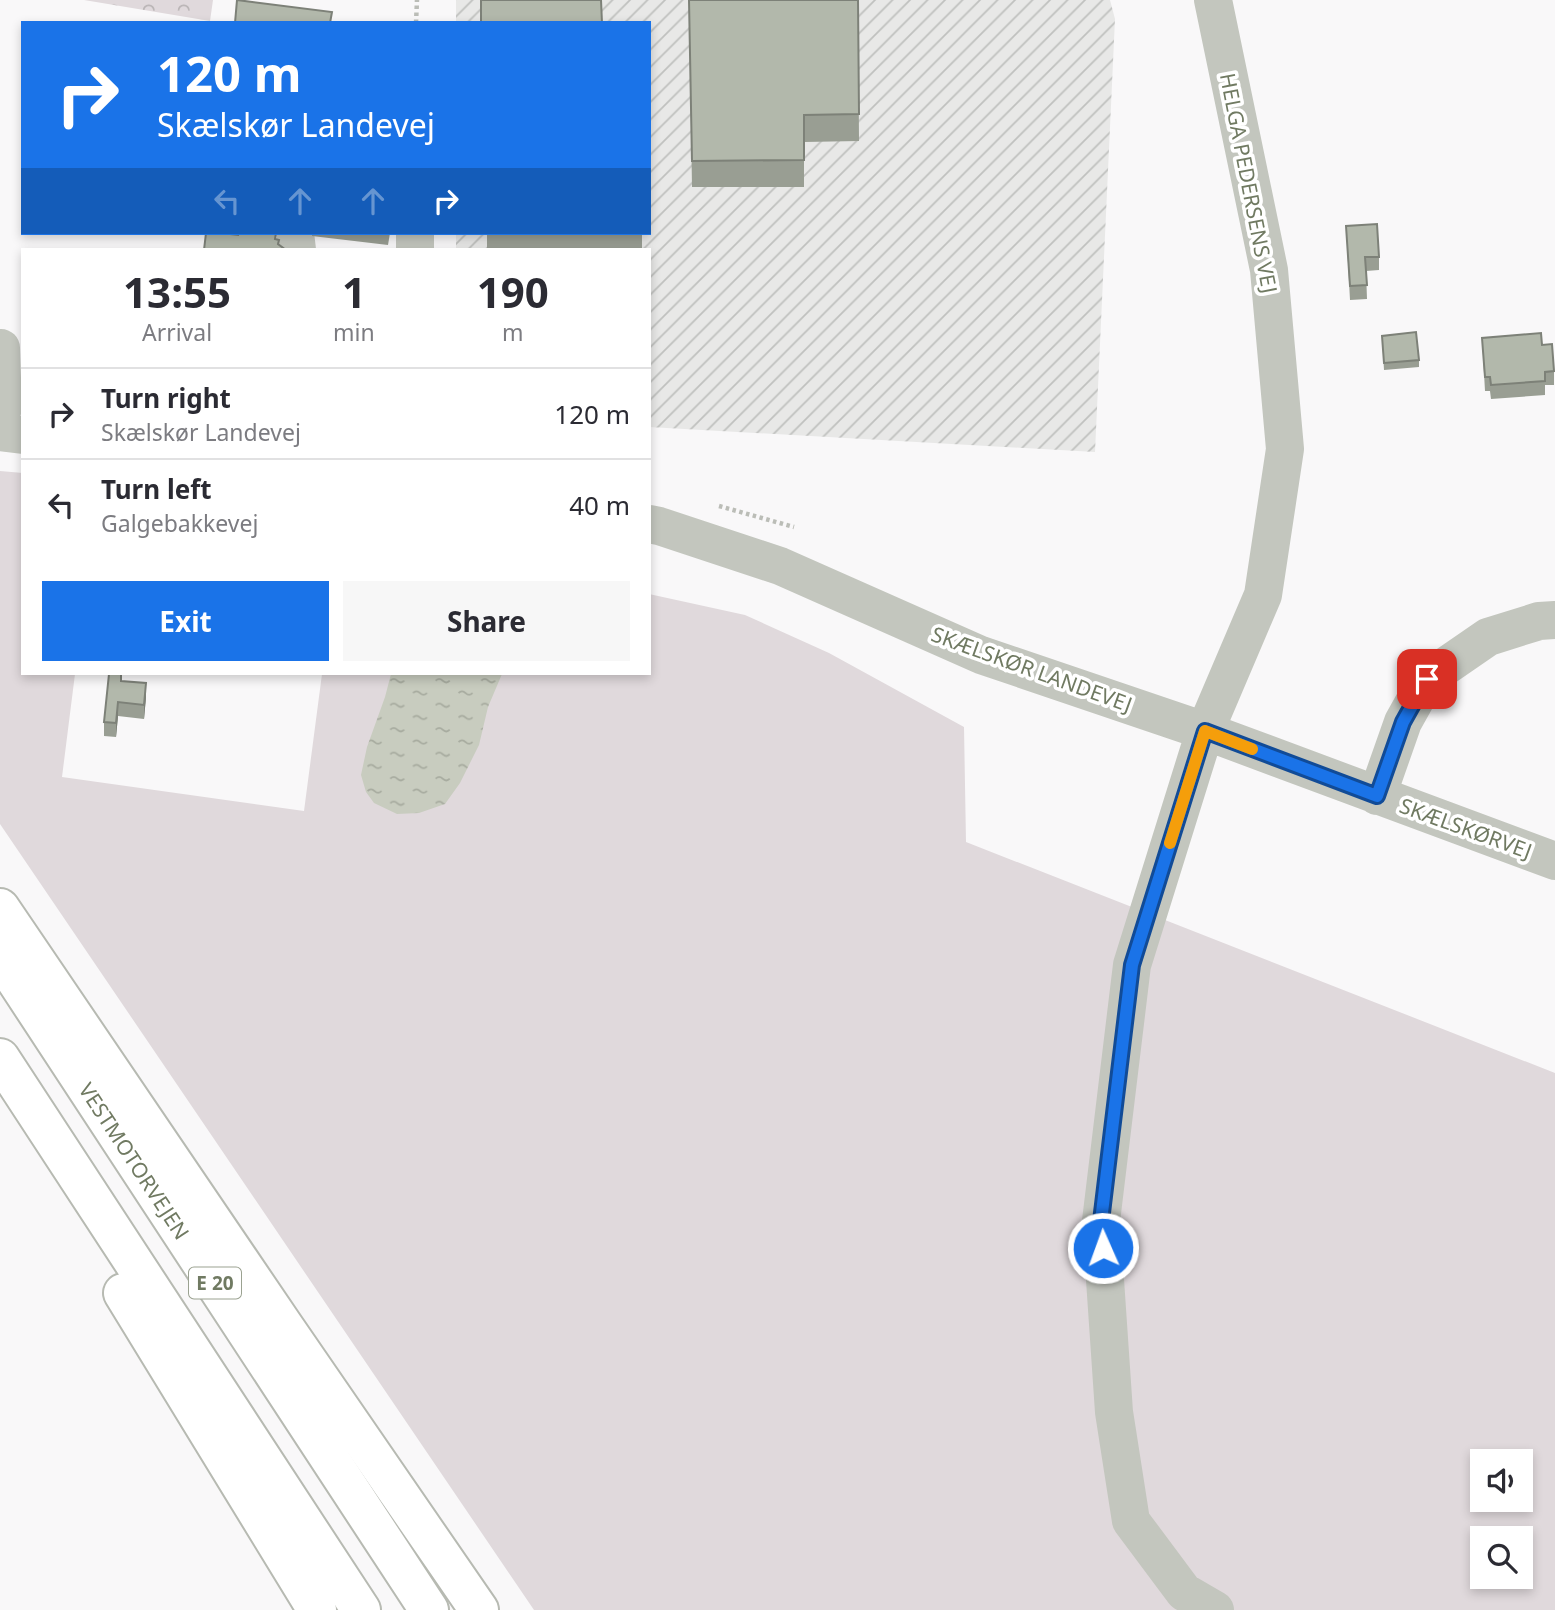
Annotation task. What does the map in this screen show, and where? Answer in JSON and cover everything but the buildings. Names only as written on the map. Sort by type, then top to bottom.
[{"type":"highway","points":[[0,908],[479,1610]]},
{"type":"highway","name":"VESTMOTORVEJEN","points":[[0,956],[429,1610]]},
{"type":"highway","points":[[5,1066],[74,1213],[317,1610]]},
{"type":"highway","name":"E 20","points":[[5,1066],[360,1610]]},
{"type":"street","name":"HELGA PEDERSENS VEJ","points":[[1213,0],[1269,270],[1285,449],[1264,595],[1205,731],[1132,965],[1101,1221],[1114,1412],[1131,1521],[1184,1592],[1215,1610]]},
{"type":"street","points":[[0,348],[10,419]]},
{"type":"street","name":"SKÆLSKØR LANDEVEJ","points":[[651,524],[780,566],[981,655],[1205,731],[1377,796]]},
{"type":"street","points":[[1377,796],[1403,722],[1427,679],[1489,638],[1539,621],[1555,620]]},
{"type":"street","name":"SKÆLSKØRVEJ","points":[[1377,796],[1555,861]]},
{"type":"path","points":[[416,0],[416,21]]},
{"type":"shaded area","points":[[456,0],[1110,0],[1115,19],[1095,452],[651,427],[651,248],[456,248],[456,235],[651,235],[651,21],[456,21]]},
{"type":"green space","points":[[84,0],[213,0],[210,21]]},
{"type":"green space","points":[[0,471],[21,473],[21,675],[75,675],[62,777],[304,811],[322,675],[651,675],[651,594],[745,615],[829,653],[964,727],[966,842],[1555,1073],[1555,1610],[534,1610],[0,824]]},
{"type":"water","points":[[391,675],[502,675],[488,707],[479,745],[460,783],[445,804],[419,813],[397,814],[374,803],[366,792],[361,775],[367,747]]},
{"type":"slow traffic","points":[[1170,843],[1205,731],[1252,749]]},
{"type":"route","points":[[1103,1248],[1101,1221],[1132,965],[1205,731],[1377,796],[1403,722],[1427,679]]}]
